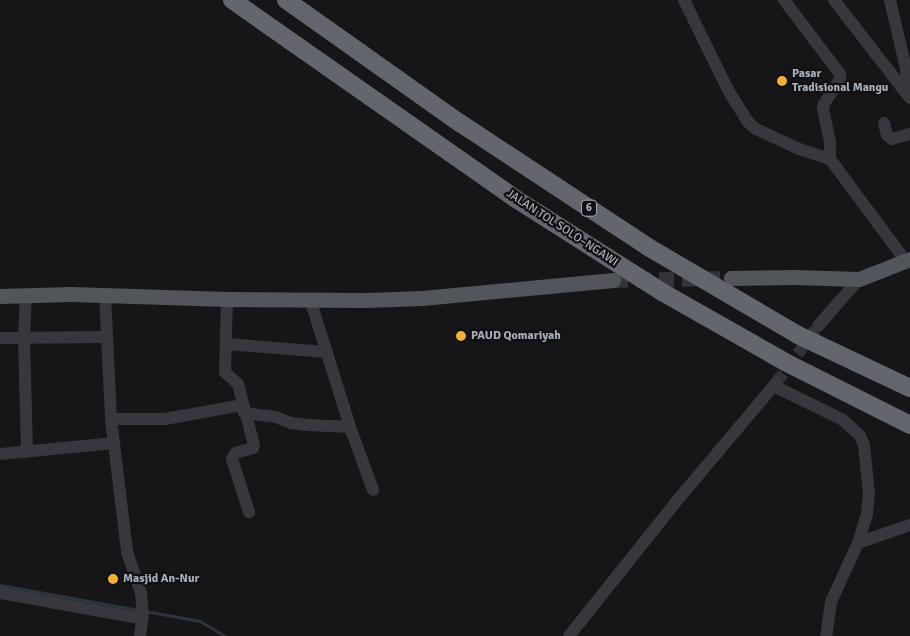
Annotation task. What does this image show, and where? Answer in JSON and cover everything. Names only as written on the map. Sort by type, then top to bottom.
[{"type":"highway","points":[[219,0],[311,57]]},
{"type":"highway","name":"JALAN TOL SOLO–NGAWI","points":[[232,0],[516,199],[662,292],[785,362],[910,425]]},
{"type":"highway","name":"6","points":[[286,0],[460,123],[648,247],[798,335],[910,388]]},
{"type":"main road","points":[[731,278],[859,279],[908,259]]},
{"type":"main road","points":[[0,296],[227,299],[422,298],[613,280]]},
{"type":"street","points":[[684,0],[728,90],[747,121],[756,129],[799,149],[830,159],[908,259]]},
{"type":"street","points":[[784,0],[840,74],[840,79],[824,104],[823,109],[830,142],[830,159]]},
{"type":"street","points":[[834,0],[908,96]]},
{"type":"street","points":[[890,0],[906,69],[908,96]]},
{"type":"street","points":[[884,123],[887,135],[892,139],[910,134]]},
{"type":"street","points":[[818,326],[859,279]]},
{"type":"street","points":[[26,295],[24,338],[27,452]]},
{"type":"street","points":[[105,296],[111,419],[127,552],[141,593],[143,616],[140,636]]},
{"type":"street","points":[[227,299],[225,372],[238,384],[243,409],[254,445],[253,448],[236,453],[232,459],[249,512]]},
{"type":"street","points":[[310,299],[350,427],[373,490]]},
{"type":"street","points":[[0,338],[107,337]]},
{"type":"street","points":[[226,344],[327,352]]},
{"type":"street","points":[[569,636],[674,503],[775,384],[843,420],[860,436],[864,444],[869,494],[866,514],[858,543],[831,602],[826,636]]},
{"type":"street","points":[[111,419],[165,420],[243,409],[276,417],[291,423],[350,427]]},
{"type":"street","points":[[0,454],[114,443]]},
{"type":"street","points":[[858,543],[910,525]]},
{"type":"street","points":[[0,593],[143,616]]},
{"type":"waterway","points":[[0,585],[139,610]]},
{"type":"waterway","points":[[145,611],[200,621],[225,636]]},
{"type":"tunnel","points":[[613,280],[731,278]]},
{"type":"tunnel","points":[[776,383],[818,326]]},
{"type":"place","name":"Pasar Tradisional Mangu","points":[[782,81]]},
{"type":"place","name":"PAUD Qomariyah","points":[[461,336]]},
{"type":"place","name":"Masjid An-Nur","points":[[113,579]]}]
